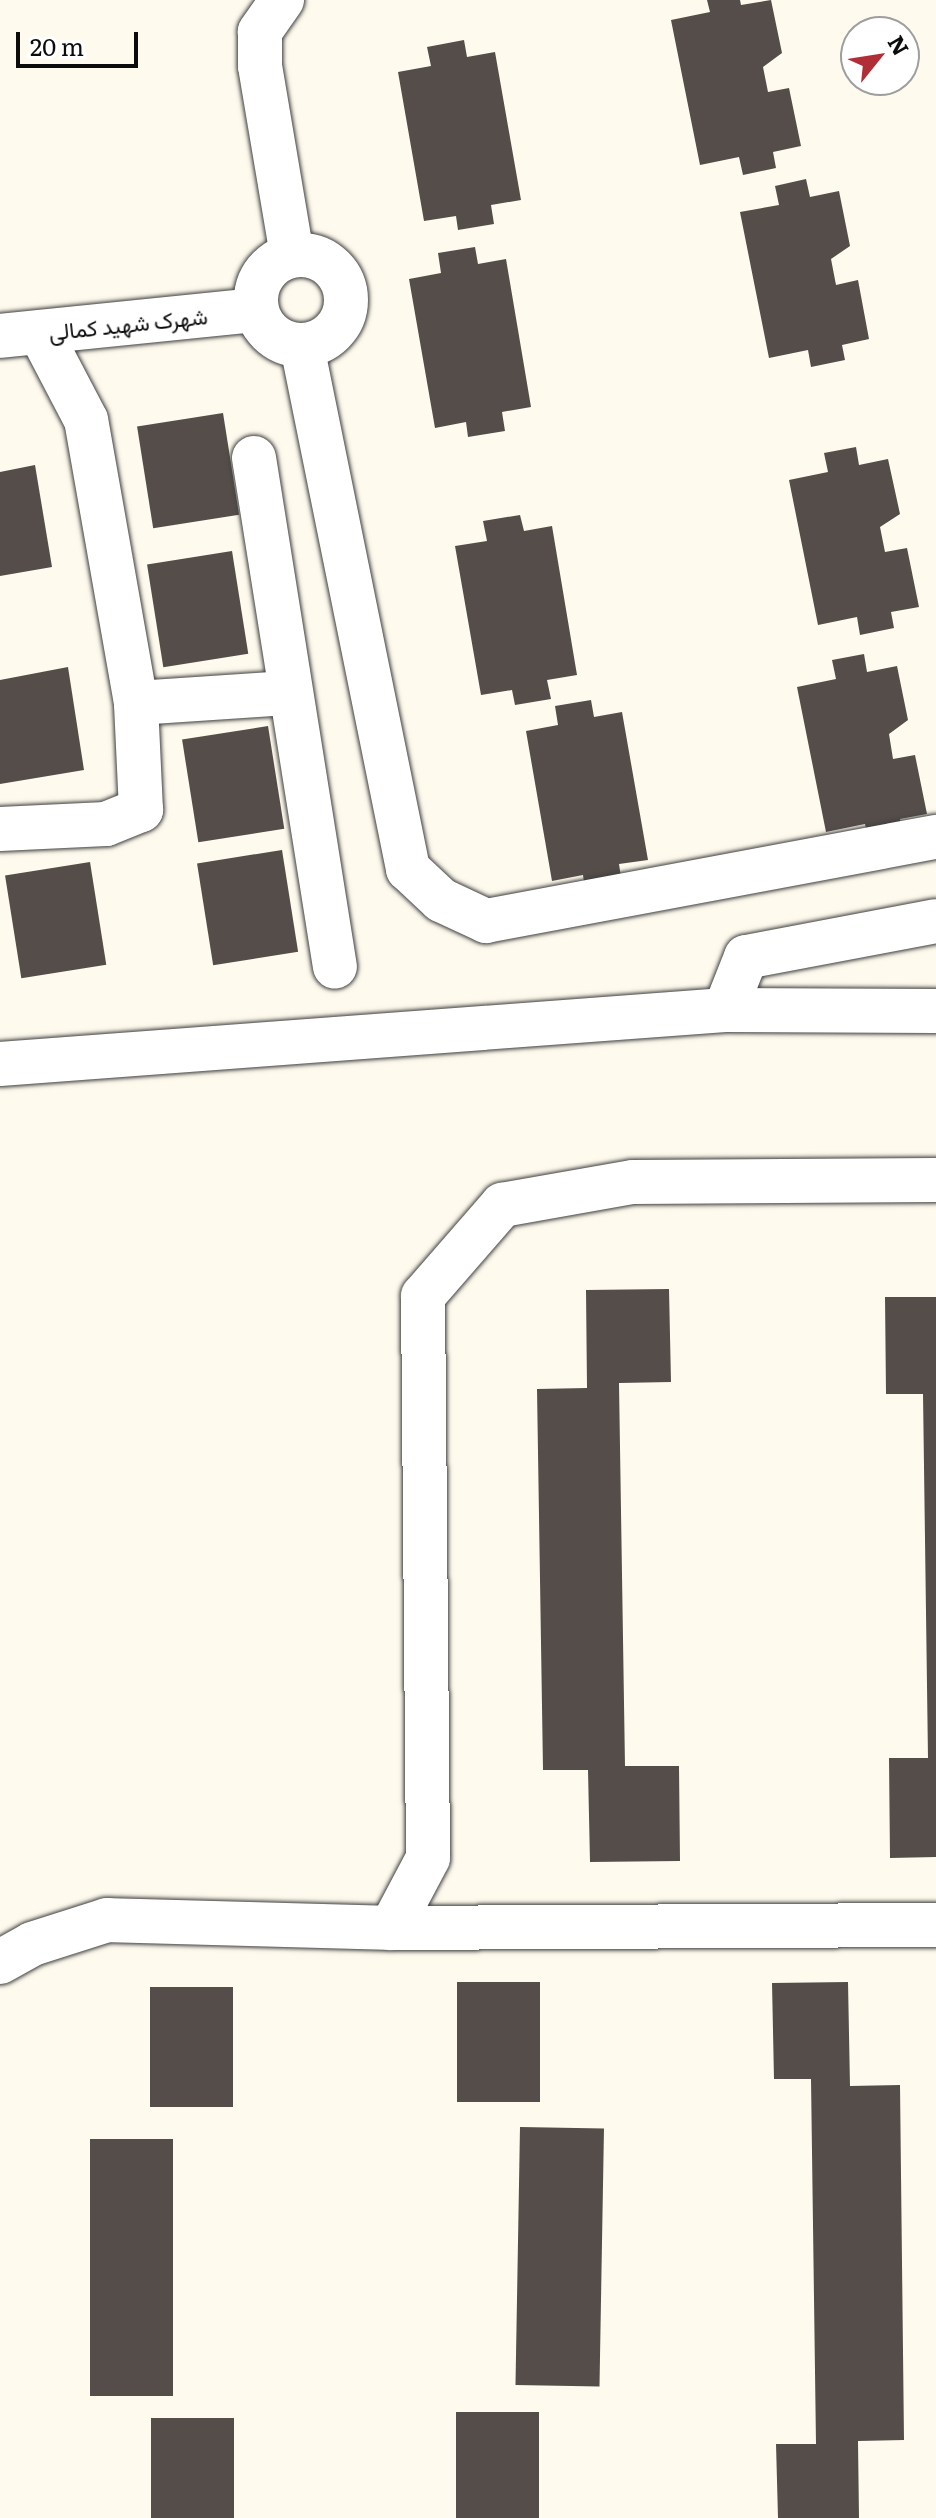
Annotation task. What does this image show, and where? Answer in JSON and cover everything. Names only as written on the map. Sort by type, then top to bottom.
[{"type":"street","points":[[282,0],[260,32],[260,66],[292,255]]},
{"type":"street","points":[[292,255],[322,259],[334,267],[347,293],[341,323],[331,335],[302,346],[273,336],[257,310],[255,295],[267,268],[292,255]]},
{"type":"street","name":"شهرک شهید کمالی","points":[[20,334],[257,310]]},
{"type":"street","points":[[0,829],[106,824],[141,810],[136,703],[86,420],[20,334]]},
{"type":"street","points":[[302,346],[408,869],[441,900],[486,921],[936,837]]},
{"type":"street","points":[[254,458],[288,693],[335,967]]},
{"type":"street","points":[[136,703],[288,693]]},
{"type":"street","points":[[725,1010],[746,957],[936,921]]},
{"type":"street","points":[[0,1064],[725,1010],[936,1011]]},
{"type":"street","points":[[391,1928],[428,1858],[423,1296],[502,1205],[633,1182],[936,1180]]},
{"type":"street","points":[[0,1962],[32,1944],[107,1920],[391,1928],[936,1925]]},
{"type":"building","points":[[707,0],[740,0],[741,5],[771,0],[782,53],[763,67],[768,92],[789,88],[801,146],[773,152],[776,168],[743,175],[739,157],[700,165],[671,20],[710,12]]},
{"type":"building","points":[[464,40],[467,57],[495,52],[521,200],[491,205],[494,224],[458,230],[456,216],[424,221],[398,72],[431,66],[427,47]]},
{"type":"building","points":[[806,179],[810,197],[839,191],[850,246],[831,259],[836,285],[858,280],[869,339],[842,345],[845,360],[811,367],[808,350],[769,358],[740,212],[779,205],[775,186]]},
{"type":"building","points":[[475,247],[478,264],[506,259],[531,407],[502,412],[505,431],[468,437],[466,422],[435,428],[409,279],[441,273],[438,253]]},
{"type":"building","points":[[223,413],[239,515],[153,528],[137,427]]},
{"type":"building","points":[[856,447],[859,465],[888,459],[900,514],[880,527],[885,552],[907,548],[919,607],[891,612],[894,628],[860,635],[857,617],[818,625],[789,480],[828,472],[824,453]]},
{"type":"building","points":[[35,465],[52,567],[0,576],[0,472]]},
{"type":"building","points":[[520,515],[524,531],[552,526],[577,675],[547,680],[551,699],[515,705],[512,690],[481,695],[455,546],[487,541],[483,521]]},
{"type":"building","points":[[232,551],[248,654],[163,667],[147,564]]},
{"type":"building","points":[[864,654],[867,672],[897,666],[908,720],[889,734],[893,759],[915,755],[927,814],[900,819],[903,835],[869,842],[865,824],[826,832],[797,687],[836,679],[832,660]]},
{"type":"building","points":[[68,667],[84,770],[0,784],[0,680]]},
{"type":"building","points":[[591,700],[594,717],[622,712],[648,860],[619,864],[622,884],[585,890],[583,875],[552,881],[526,731],[558,725],[555,706]]},
{"type":"building","points":[[268,726],[284,829],[198,842],[182,740]]},
{"type":"building","points":[[282,850],[298,952],[213,965],[197,863]]},
{"type":"building","points":[[90,862],[106,965],[21,978],[5,875]]},
{"type":"building","points":[[669,1289],[671,1382],[619,1383],[625,1766],[679,1766],[680,1861],[590,1862],[588,1770],[543,1770],[537,1389],[587,1388],[586,1290]]},
{"type":"building","points":[[885,1297],[936,1297],[936,1857],[890,1858],[889,1758],[928,1758],[923,1394],[886,1394]]},
{"type":"building","points":[[457,1982],[540,1982],[540,2102],[457,2102]]},
{"type":"building","points":[[848,1982],[850,2086],[900,2085],[904,2440],[858,2441],[859,2518],[778,2518],[776,2444],[816,2444],[811,2079],[774,2079],[772,1983]]},
{"type":"building","points":[[150,1987],[233,1987],[233,2107],[150,2107]]},
{"type":"building","points":[[520,2127],[604,2128],[599,2386],[515,2385]]},
{"type":"building","points":[[90,2139],[173,2139],[173,2396],[90,2396]]},
{"type":"building","points":[[456,2412],[539,2412],[539,2518],[456,2518]]},
{"type":"building","points":[[151,2418],[234,2418],[234,2518],[151,2518]]}]
